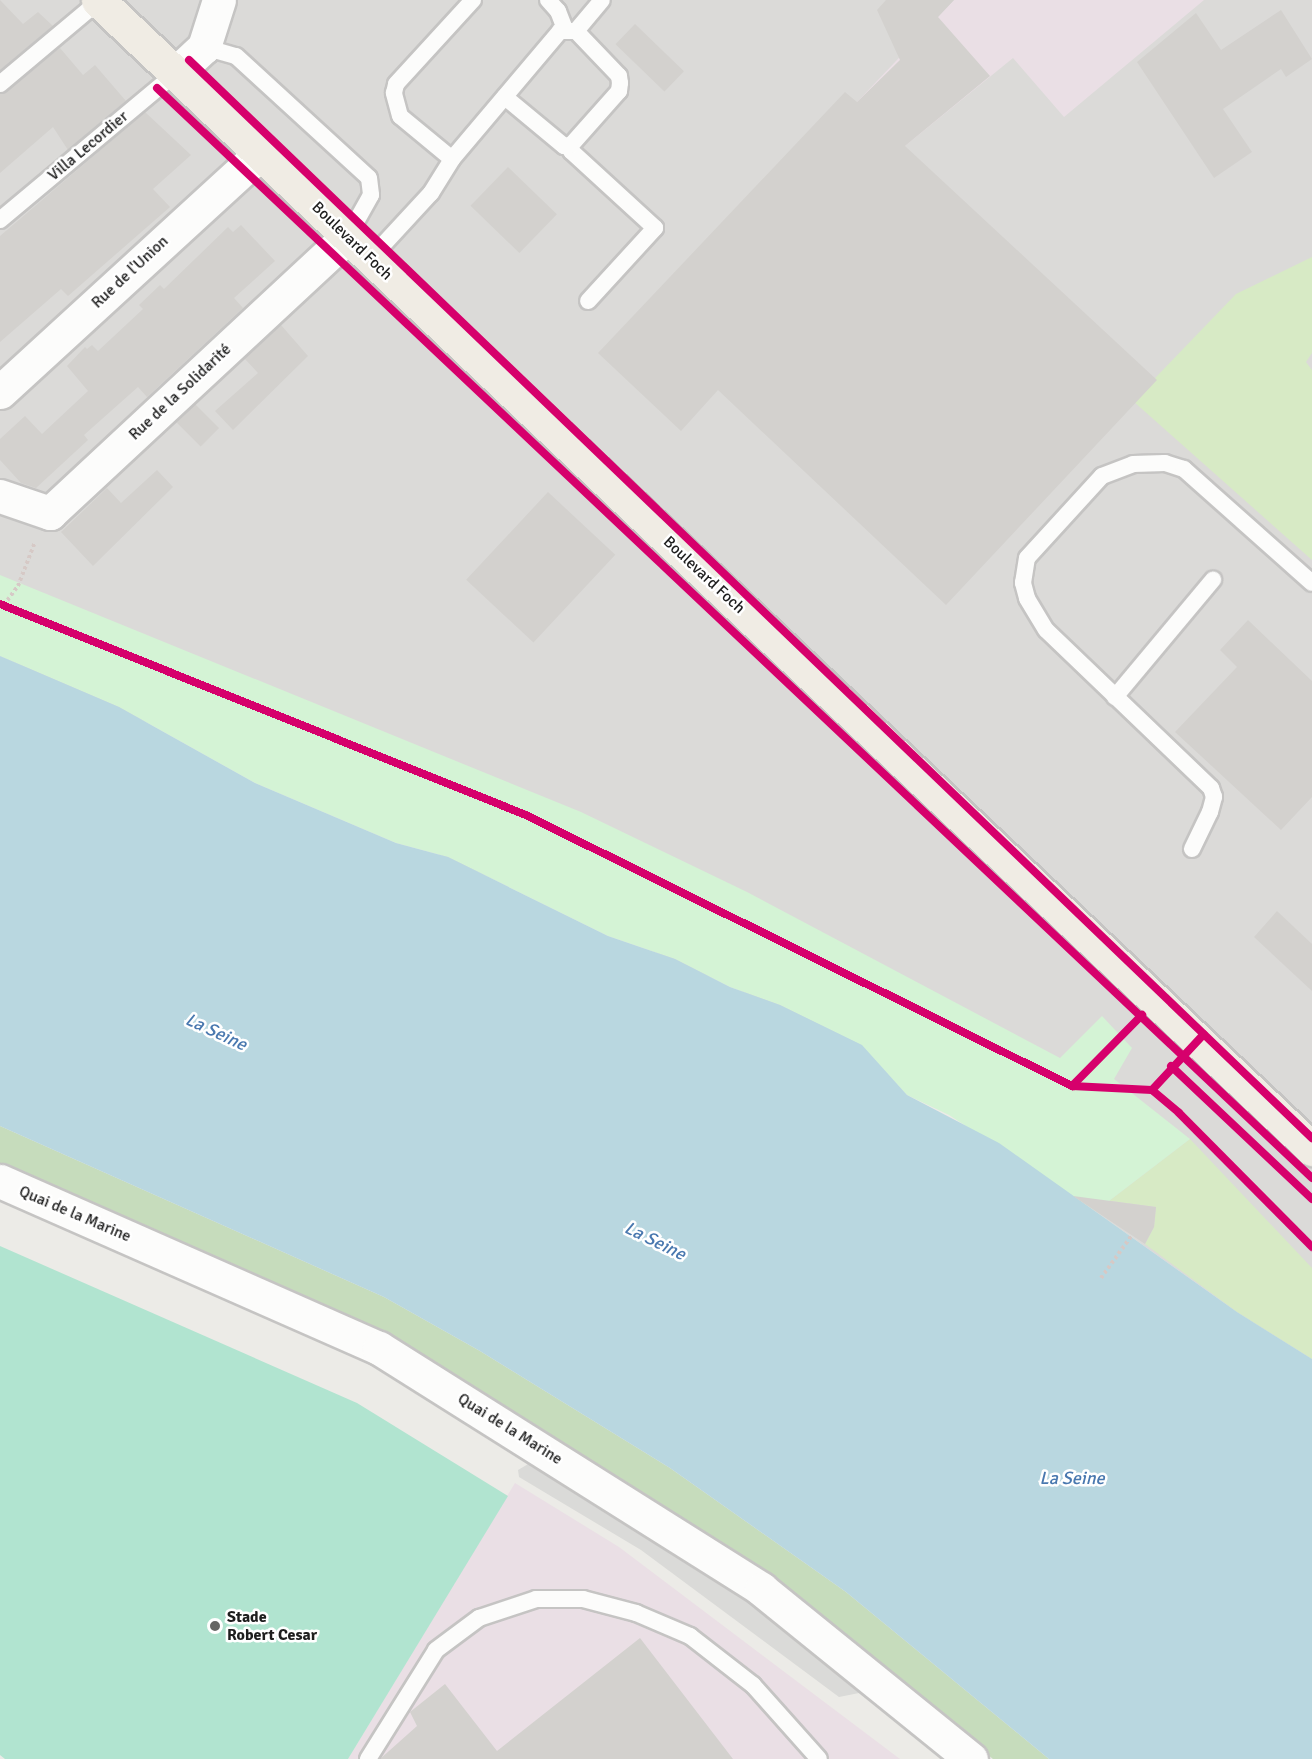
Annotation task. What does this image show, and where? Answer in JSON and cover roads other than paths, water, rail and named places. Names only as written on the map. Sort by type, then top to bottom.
[{"type":"main road","name":"Boulevard Foch","points":[[99,1],[177,72],[1312,1149]]},
{"type":"street","points":[[177,72],[204,47],[219,0]]},
{"type":"street","name":"Rue de l'Union","points":[[0,392],[261,153]]},
{"type":"street","name":"Rue de la Solidarité","points":[[0,496],[50,513],[359,247]]},
{"type":"street","name":"Quai de la Marine","points":[[0,1181],[379,1348],[761,1589],[971,1759]]},
{"type":"lane","points":[[452,159],[400,116],[394,93],[396,84],[473,0]]},
{"type":"lane","points":[[548,0],[570,30],[619,76],[619,90],[571,145],[571,151],[655,228],[588,301]]},
{"type":"lane","points":[[359,247],[431,193],[452,159],[505,96],[602,0]]},
{"type":"lane","points":[[0,84],[99,1]]},
{"type":"lane","points":[[204,47],[236,56],[369,178],[371,195],[359,247]]},
{"type":"lane","name":"Villa Lecordier","points":[[0,220],[177,72]]},
{"type":"lane","points":[[505,96],[555,142],[571,145]]},
{"type":"lane","points":[[1192,849],[1210,812],[1214,797],[1211,788],[1046,630],[1026,598],[1023,583],[1027,558],[1102,476],[1148,462],[1184,469],[1312,584]]},
{"type":"lane","points":[[1115,697],[1214,580]]},
{"type":"lane","points":[[368,1759],[399,1703],[444,1643],[479,1618],[536,1599],[583,1599],[636,1612],[690,1636],[753,1685],[819,1759]]},
{"type":"water","name":"La Seine","points":[[0,656],[119,707],[255,783],[396,843],[448,857],[608,936],[675,959],[730,987],[780,1005],[862,1045],[907,1095],[999,1143],[1237,1312],[1312,1359],[1312,1759],[1049,1759],[846,1592],[670,1468],[480,1351],[384,1297],[0,1126]]},
{"type":"place","name":"Stade Robert Cesar","points":[[215,1626]]}]
